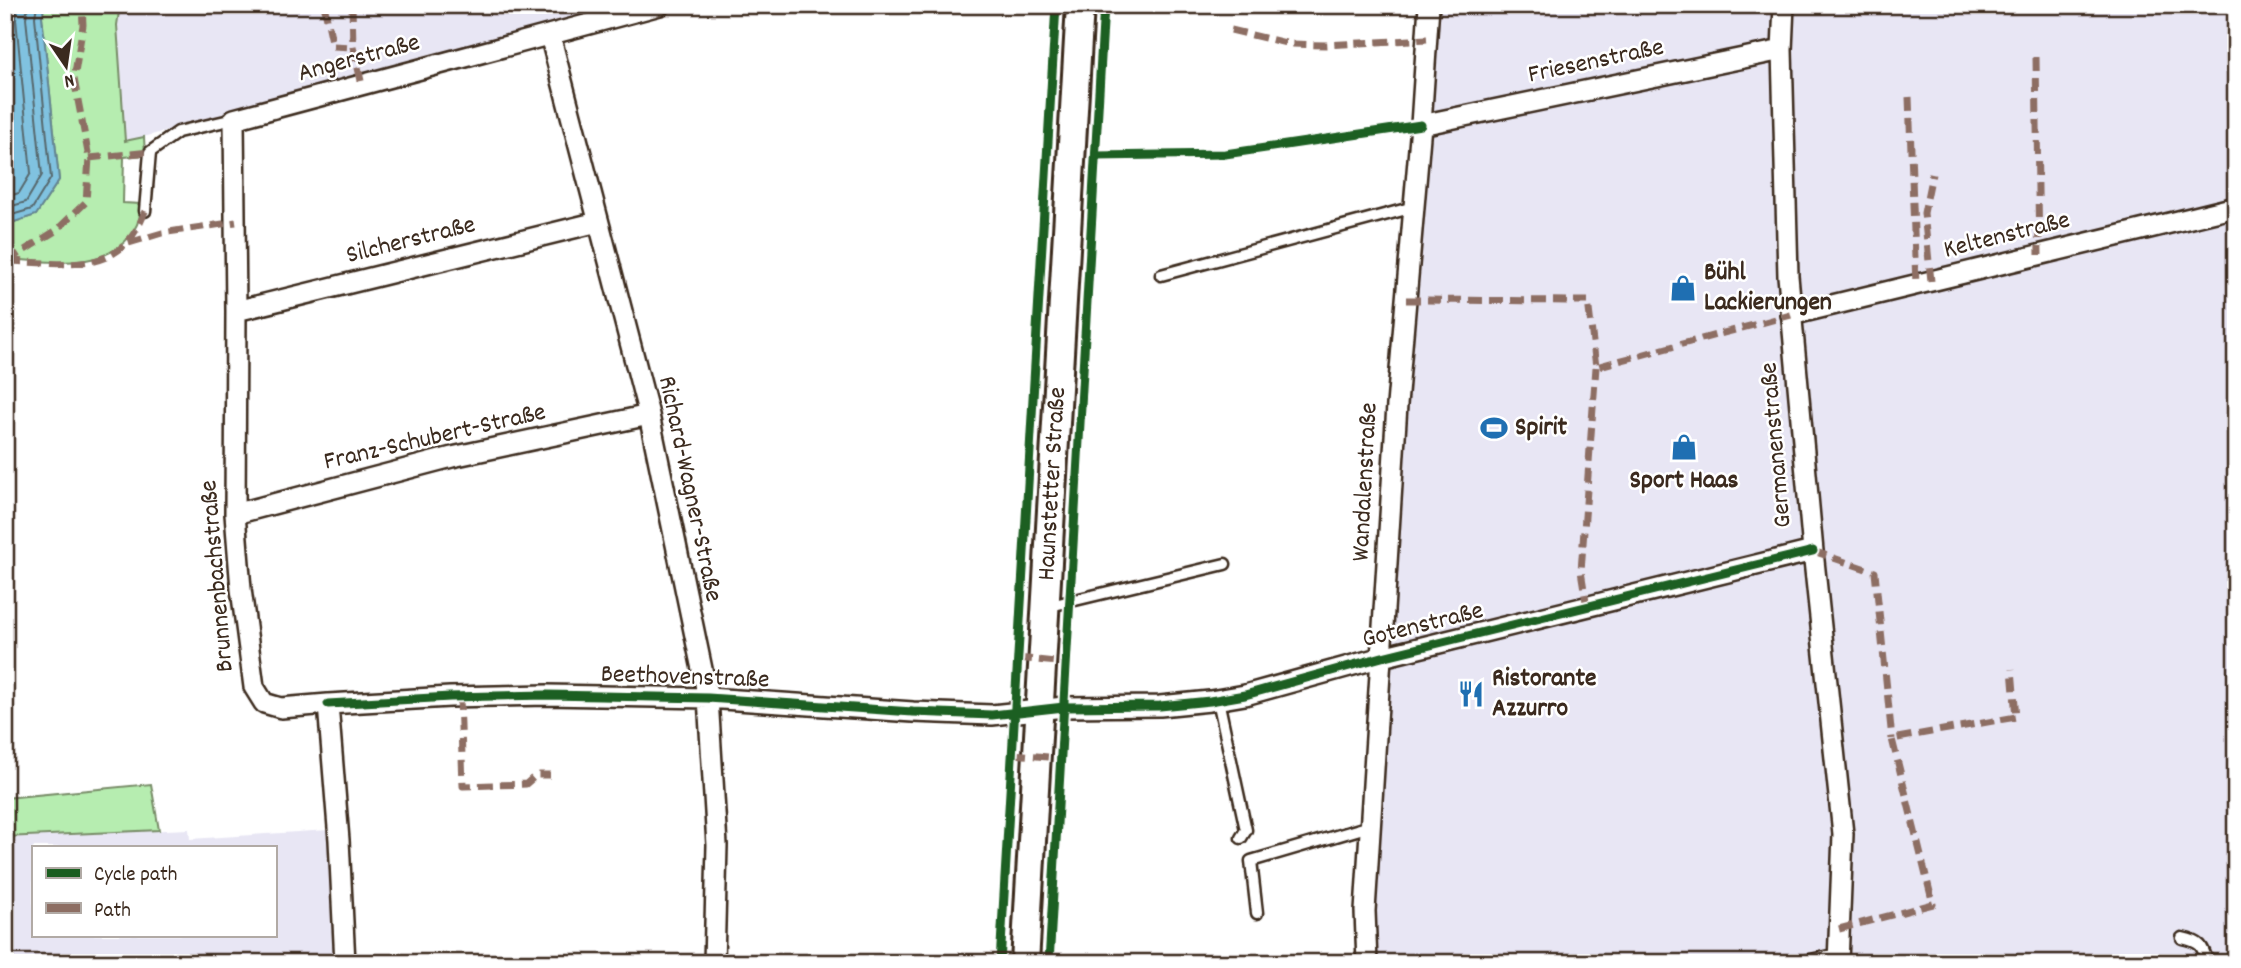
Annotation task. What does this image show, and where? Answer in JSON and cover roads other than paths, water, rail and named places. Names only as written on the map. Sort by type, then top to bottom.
[{"type":"main road","name":"Haunstetter Straße","points":[[1025,963],[1080,5]]},
{"type":"street","name":"Angerstraße","points":[[234,119],[660,5]]},
{"type":"street","name":"Wandalenstraße","points":[[1367,963],[1365,911],[1397,405],[1429,5]]},
{"type":"street","name":"Germanenstraße","points":[[1784,5],[1782,50],[1788,276],[1843,834],[1838,959]]},
{"type":"street","name":"Richard-Wagner-Straße","points":[[550,35],[649,415],[708,698],[717,845],[714,963]]},
{"type":"street","name":"Friesenstraße","points":[[1421,125],[1782,50]]},
{"type":"street","name":"Brunnenbachstraße","points":[[234,119],[235,514],[241,589],[254,687],[264,703],[281,708],[328,704]]},
{"type":"street","name":"Keltenstraße","points":[[1791,316],[2236,207]]},
{"type":"street","name":"Silcherstraße","points":[[236,311],[598,222]]},
{"type":"street","name":"Franz-Schubert-Straße","points":[[235,514],[452,457],[649,415]]},
{"type":"street","name":"Gotenstraße","points":[[1039,710],[1064,707],[1160,706],[1218,700],[1813,551]]},
{"type":"street","name":"Beethovenstraße","points":[[328,704],[540,695],[708,698],[952,714],[992,715],[1039,710]]},
{"type":"street","points":[[328,704],[340,840],[345,963]]},
{"type":"lane","points":[[145,211],[150,152],[178,132],[234,119]]},
{"type":"lane","points":[[1161,275],[1414,207]]},
{"type":"lane","points":[[1045,607],[1226,564]]},
{"type":"lane","points":[[1218,700],[1246,830],[1241,838]]},
{"type":"lane","points":[[1257,913],[1251,861],[1370,826]]},
{"type":"lane","points":[[2182,938],[2194,940],[2203,947],[2208,963]]},
{"type":"lane","points":[[1797,963],[1838,959]]},
{"type":"water","points":[[5,5],[45,5],[42,16],[59,180],[36,215],[5,225]]},
{"type":"place","name":"Bühl Lackierungen","points":[[1683,288]]},
{"type":"place","name":"Spirit","points":[[1494,428]]},
{"type":"place","name":"Sport Haas","points":[[1684,447]]},
{"type":"place","name":"Ristorante Azzurro","points":[[1471,694]]}]
